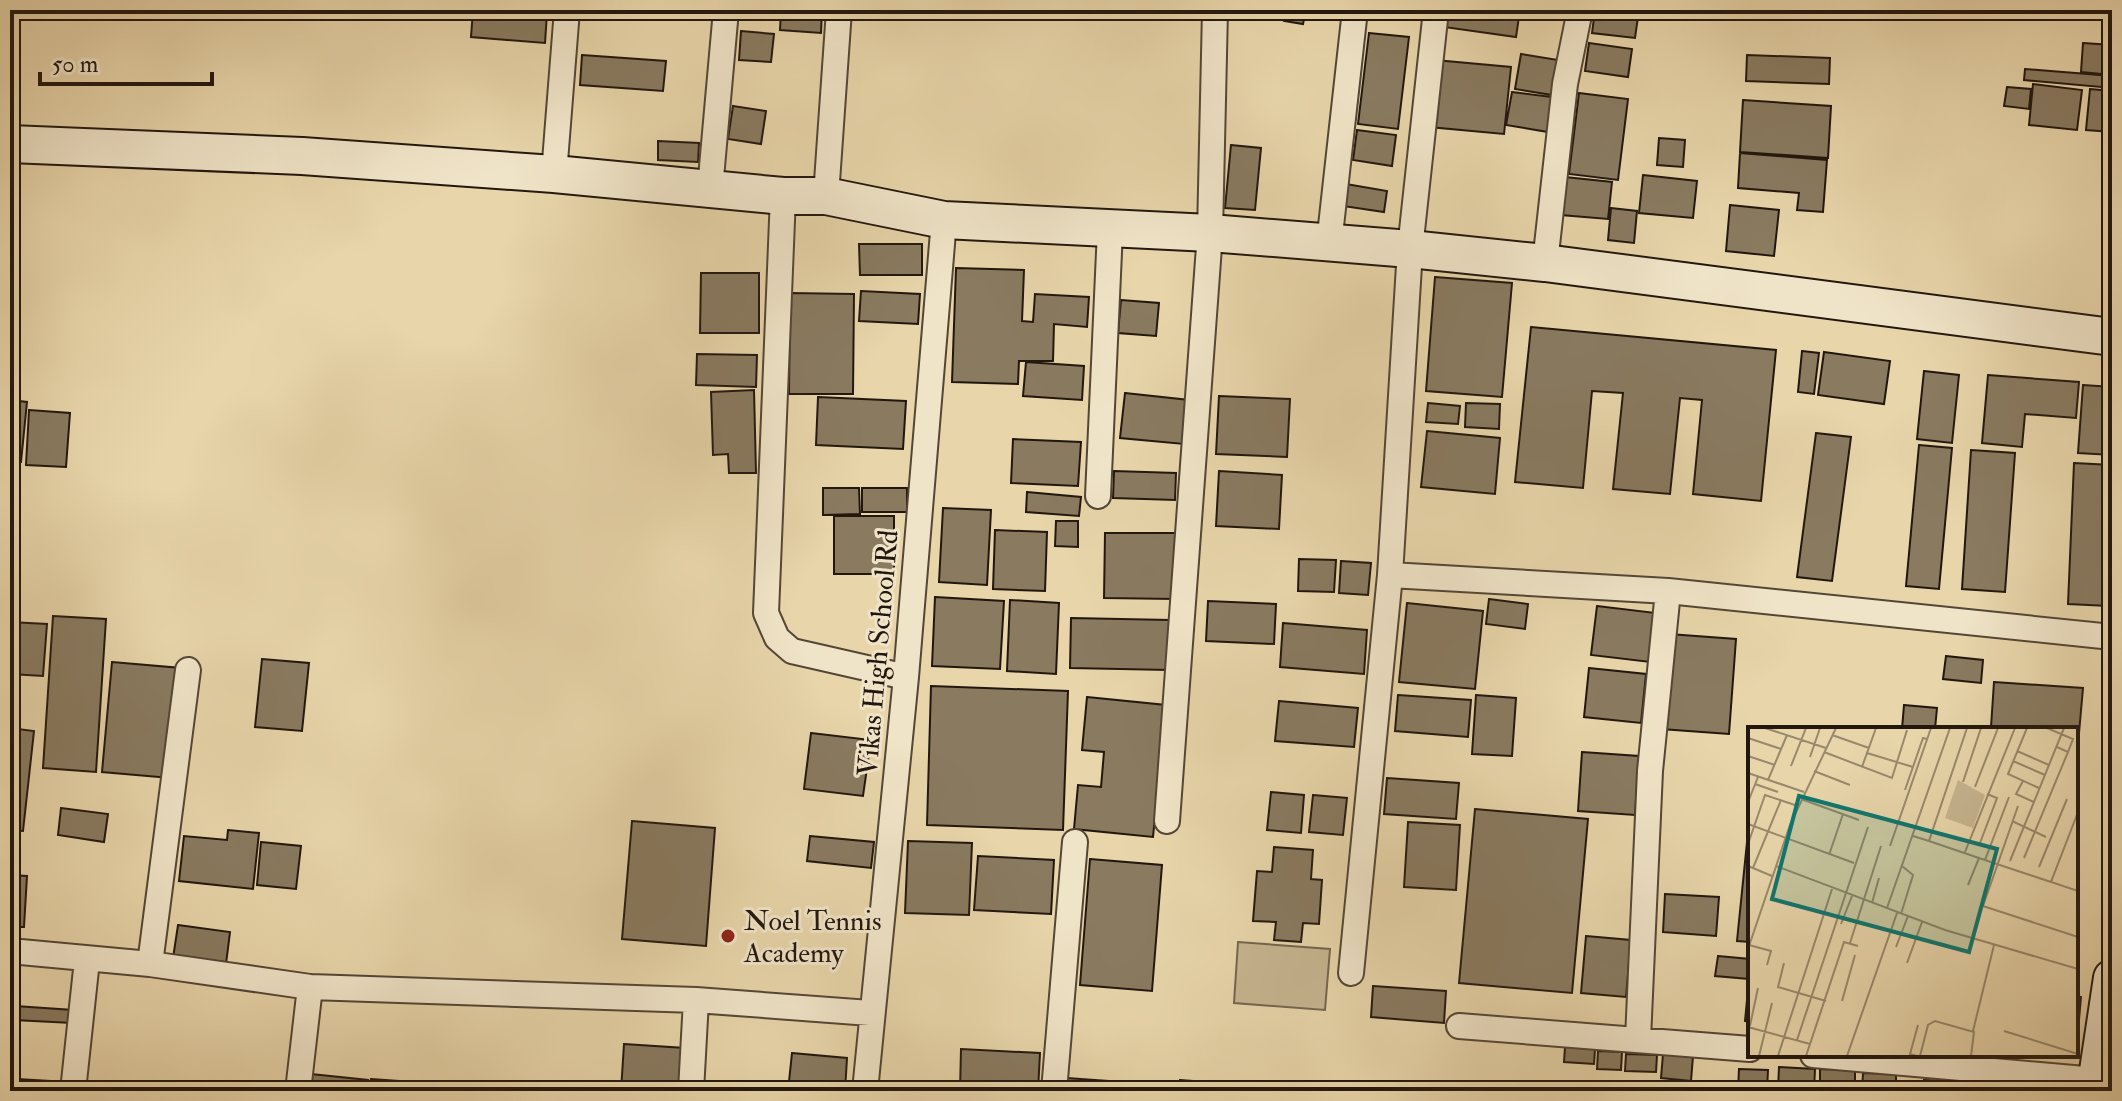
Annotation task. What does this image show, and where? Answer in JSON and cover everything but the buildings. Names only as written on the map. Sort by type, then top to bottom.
[{"type":"street","points":[[554,174],[567,10]]},
{"type":"street","points":[[710,189],[726,10]]},
{"type":"street","points":[[826,196],[839,10]]},
{"type":"street","points":[[1167,821],[1210,233],[1215,10]]},
{"type":"street","points":[[1329,244],[1355,10]]},
{"type":"street","points":[[1351,973],[1390,575],[1410,249],[1436,10]]},
{"type":"street","points":[[1545,263],[1565,84],[1580,10]]},
{"type":"street","points":[[10,144],[302,156],[554,174],[783,196],[826,196],[944,220],[1210,233],[1410,249],[1545,263],[2112,337]]},
{"type":"street","points":[[783,196],[766,613],[777,638],[792,651],[906,677]]},
{"type":"street","name":"Vikas High School Rd","points":[[865,1091],[870,1013],[906,677],[944,220]]},
{"type":"street","points":[[1098,496],[1110,230]]},
{"type":"street","points":[[1390,575],[1668,591],[2112,637]]},
{"type":"street","points":[[1638,1039],[1650,771],[1668,591]]},
{"type":"street","points":[[150,964],[188,670]]},
{"type":"street","points":[[1054,1091],[1075,842]]},
{"type":"street","points":[[10,951],[150,964],[310,987],[696,1000],[870,1013]]},
{"type":"street","points":[[73,1091],[87,960]]},
{"type":"street","points":[[298,1091],[310,987]]},
{"type":"street","points":[[1831,1057],[2096,1086],[2111,994]]},
{"type":"street","points":[[691,1091],[696,1000]]},
{"type":"street","points":[[1459,1026],[1748,1049]]},
{"type":"shaded area","points":[[1238,942],[1330,949],[1325,1010],[1234,1003]]},
{"type":"place","name":"Noel Tennis Academy","points":[[728,936]]}]
